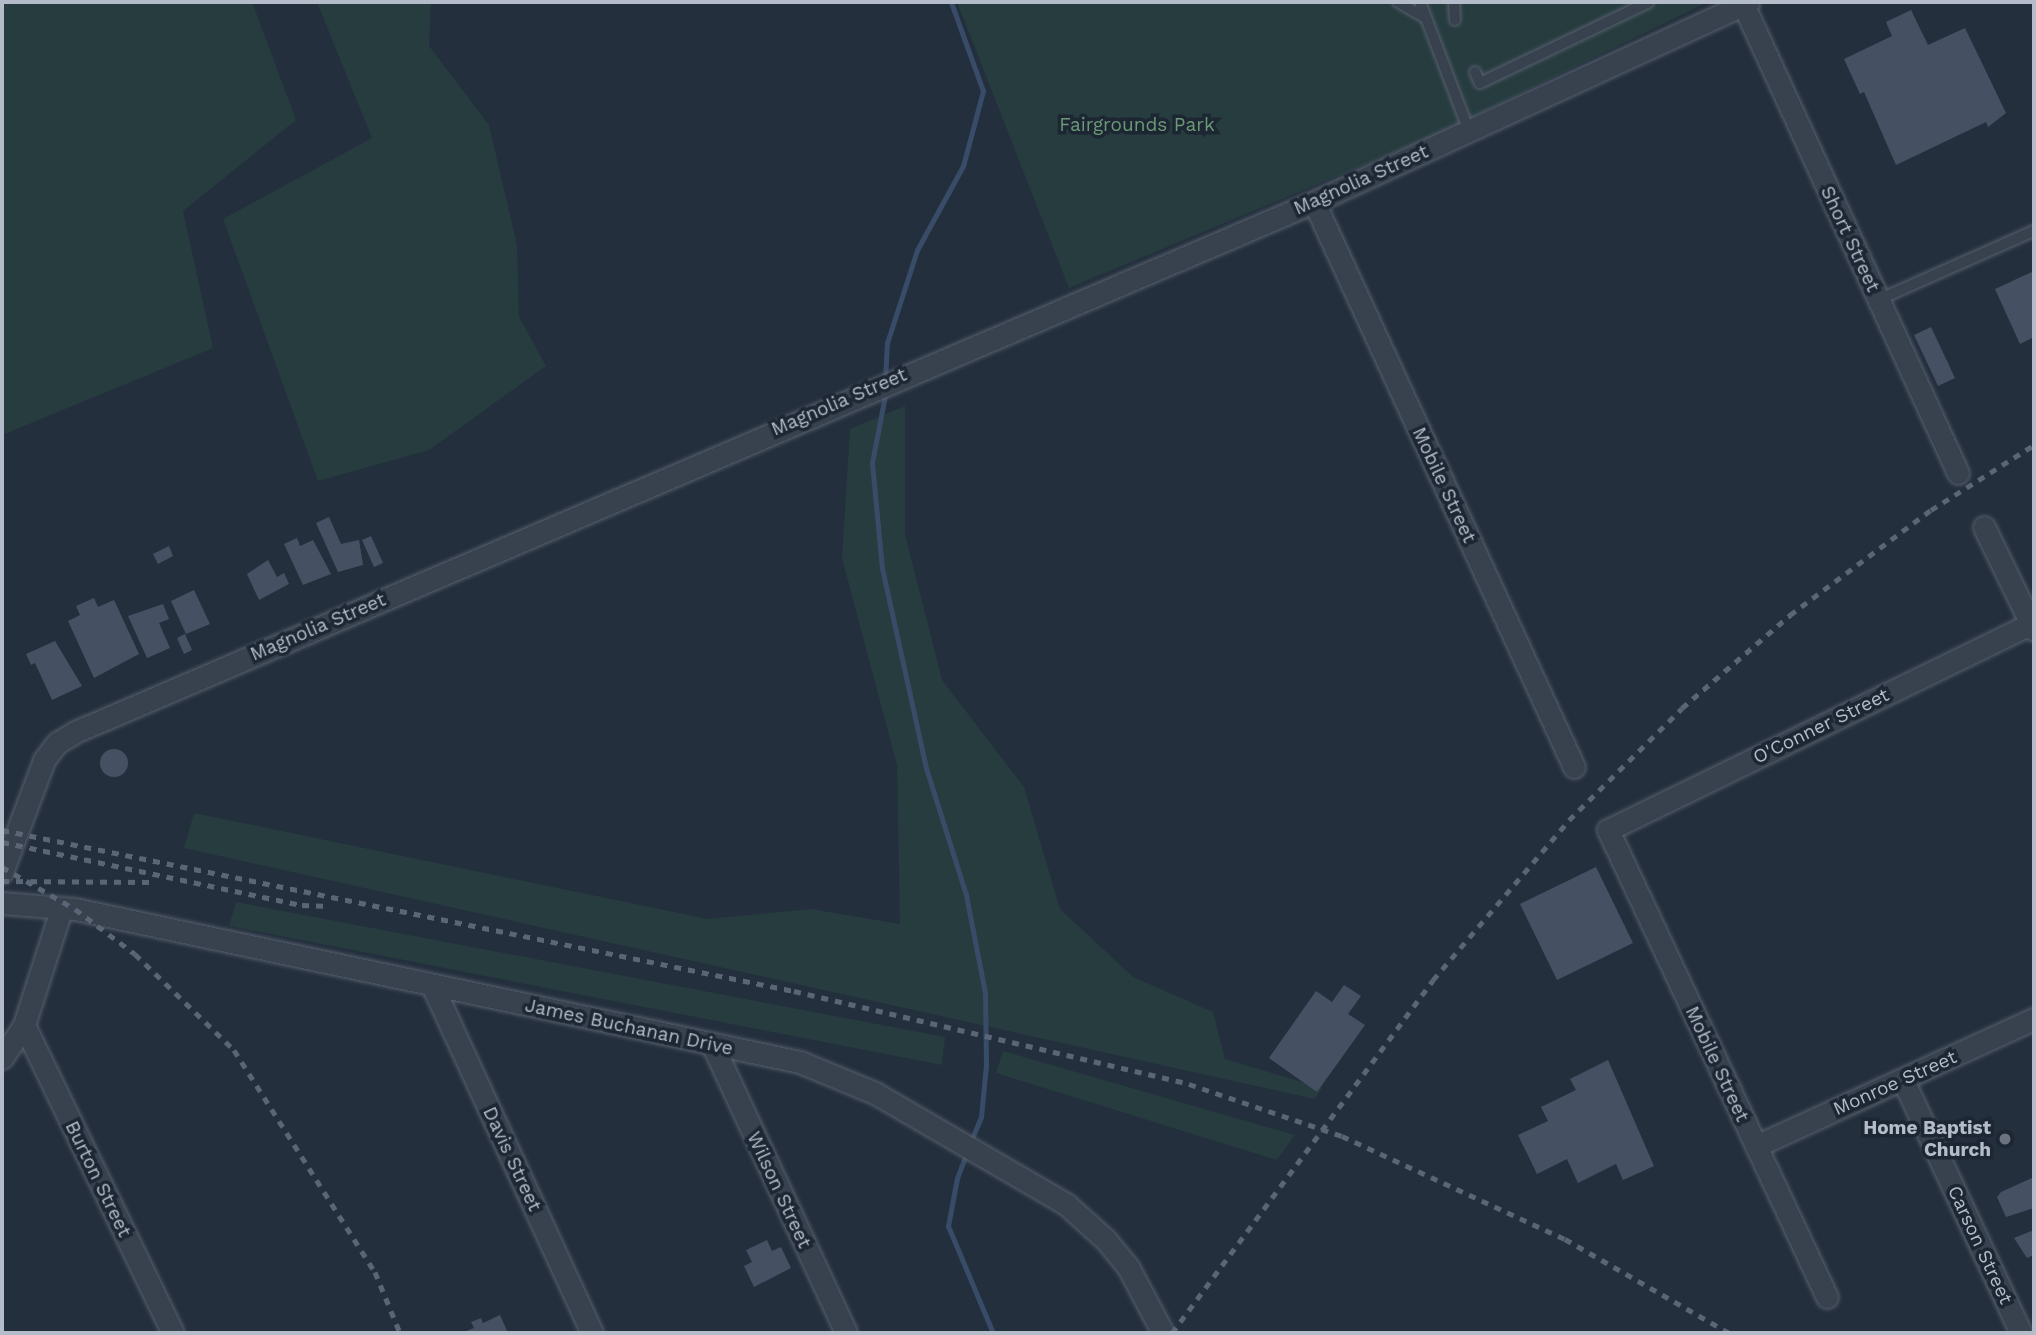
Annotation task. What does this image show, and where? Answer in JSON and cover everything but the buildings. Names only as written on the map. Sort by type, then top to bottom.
[{"type":"street","name":"Magnolia Street","points":[[2,872],[44,760],[57,743],[75,732],[899,376],[1314,202],[1744,3]]},
{"type":"street","name":"Short Street","points":[[1744,3],[1958,473]]},
{"type":"street","name":"Mobile Street","points":[[1314,202],[1574,768]]},
{"type":"street","points":[[1984,527],[2033,625]]},
{"type":"street","name":"O'Conner Street","points":[[1608,830],[2033,625]]},
{"type":"street","name":"Mobile Street","points":[[1608,830],[1827,1297]]},
{"type":"street","name":"James Buchanan Drive","points":[[2,903],[61,911],[75,909],[713,1046],[800,1062],[875,1093],[951,1138],[993,1159],[1066,1204],[1107,1240],[1133,1275],[1163,1333]]},
{"type":"street","points":[[2,1058],[24,1025],[61,911]]},
{"type":"street","name":"Davis Street","points":[[432,985],[592,1333]]},
{"type":"street","name":"Monroe Street","points":[[1756,1146],[2034,1019]]},
{"type":"street","name":"Burton Street","points":[[24,1025],[168,1332]]},
{"type":"street","name":"Wilson Street","points":[[713,1046],[846,1333]]},
{"type":"street","name":"Carson Street","points":[[1903,1080],[2021,1333]]},
{"type":"lane","points":[[1398,2],[1424,17]]},
{"type":"lane","points":[[1420,2],[1469,131]]},
{"type":"lane","points":[[1454,2],[1455,20]]},
{"type":"lane","points":[[1475,72],[1480,83],[1649,2]]},
{"type":"lane","points":[[1878,300],[2034,231]]},
{"type":"green space","points":[[2,2],[252,2],[296,120],[183,211],[213,348],[2,435]]},
{"type":"green space","points":[[317,2],[431,2],[429,46],[489,125],[517,245],[519,317],[546,366],[429,450],[318,481],[223,219],[372,138]]},
{"type":"green space","name":"Fairgrounds Park","points":[[957,2],[1708,2],[1431,137],[1069,288]]},
{"type":"green space","points":[[905,406],[905,534],[942,680],[1024,787],[1060,909],[1133,977],[1213,1012],[1225,1059],[1322,1088],[1315,1099],[184,848],[194,813],[708,919],[811,909],[900,924],[897,765],[842,558],[850,429]]},
{"type":"green space","points":[[236,902],[945,1037],[942,1065],[229,926]]},
{"type":"green space","points":[[1003,1051],[1295,1135],[1277,1160],[996,1073]]},
{"type":"waterway","points":[[885,380],[887,343],[917,250],[963,166],[983,91],[951,2]]},
{"type":"waterway","points":[[886,390],[872,463],[882,568],[926,768],[966,895],[985,993],[986,1065],[981,1117],[970,1143]]},
{"type":"waterway","points":[[967,1152],[957,1178],[948,1226],[993,1333]]},
{"type":"railway","points":[[1172,1333],[1433,980],[1569,820],[1682,708],[1790,615],[1931,510],[2034,445]]},
{"type":"railway","points":[[2,830],[794,991],[1189,1084],[1342,1136],[1565,1239],[1729,1333]]},
{"type":"railway","points":[[2,842],[302,905],[330,906]]},
{"type":"railway","points":[[2,867],[75,909],[135,954],[234,1050],[375,1272],[400,1333]]},
{"type":"railway","points":[[2,881],[152,882]]},
{"type":"place","name":"Home Baptist Church","points":[[2005,1139]]}]
